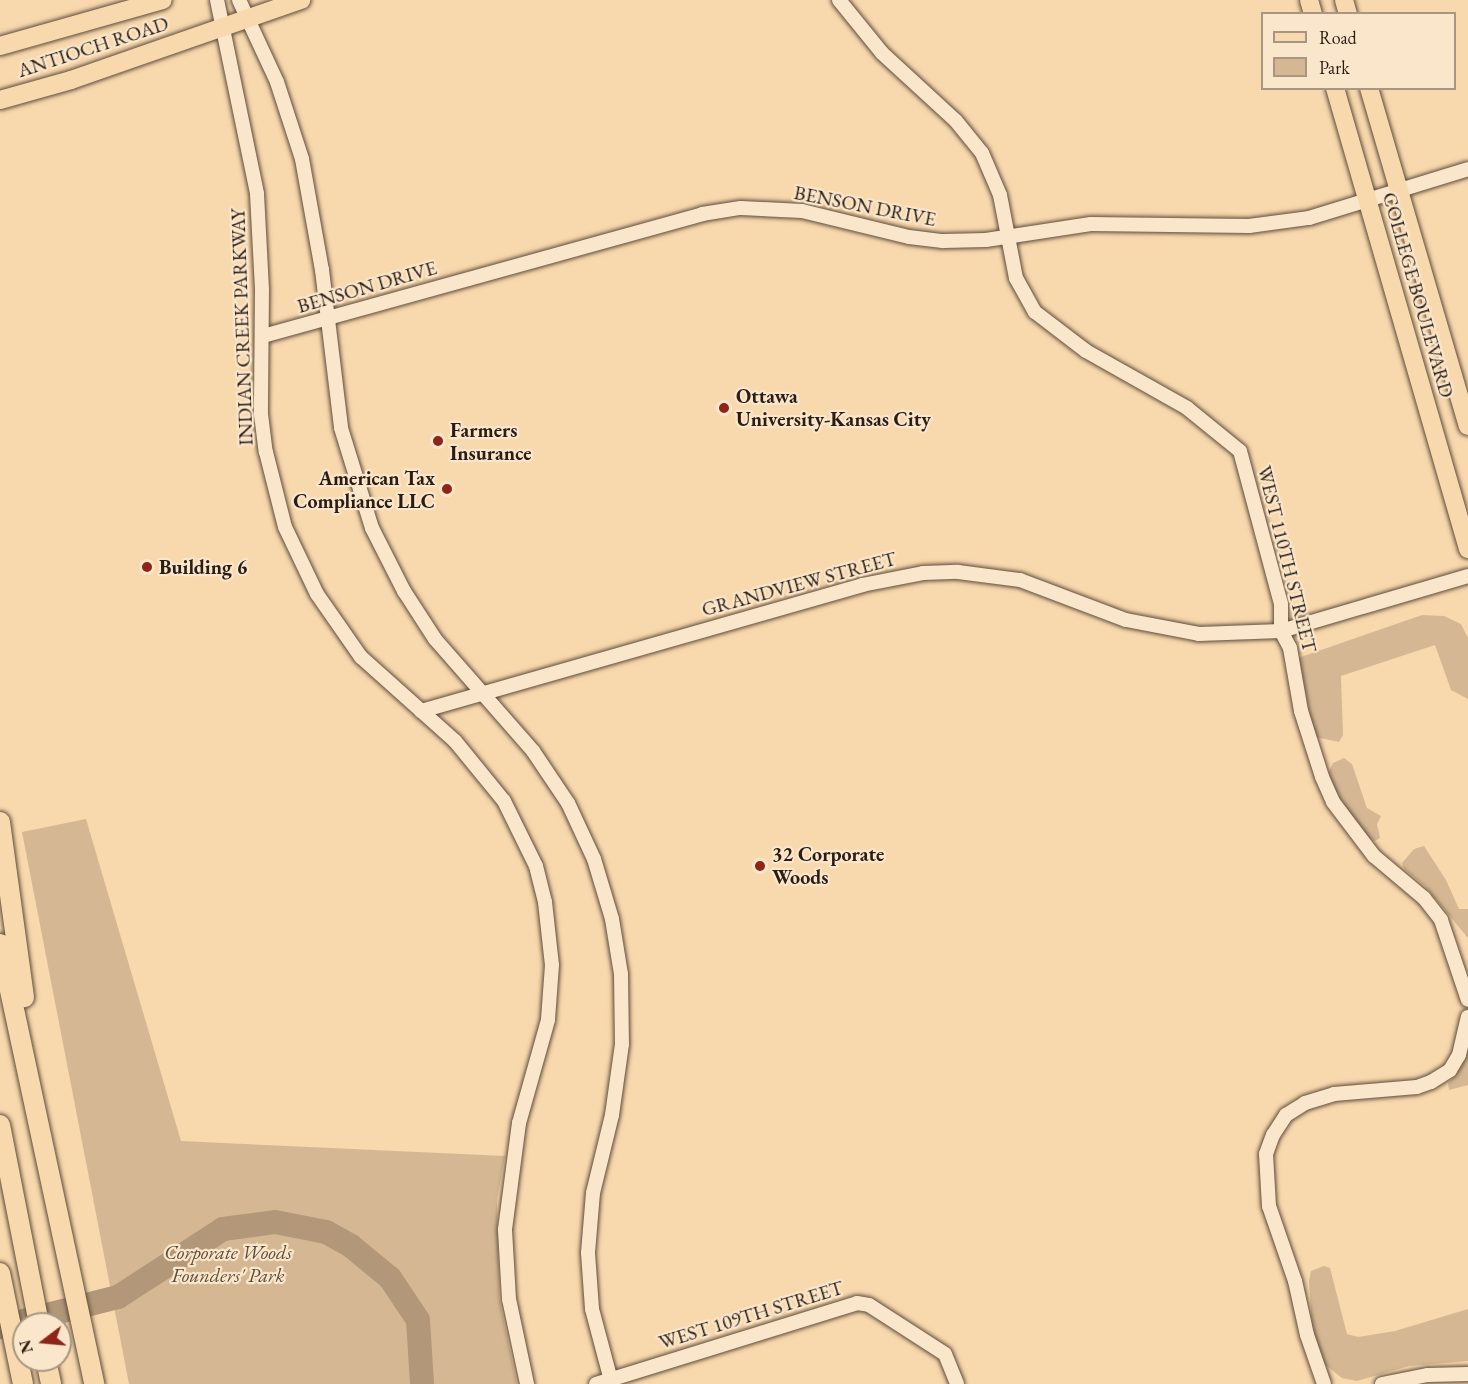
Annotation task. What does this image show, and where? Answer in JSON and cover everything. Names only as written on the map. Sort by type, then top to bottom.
[{"type":"highway","points":[[0,822],[44,1143]]},
{"type":"highway","points":[[0,944],[94,1384]]},
{"type":"highway","points":[[0,1125],[37,1312]]},
{"type":"highway","points":[[0,1273],[23,1384]]},
{"type":"main road","name":"ANTIOCH ROAD","points":[[0,46],[163,0]]},
{"type":"main road","name":"ANTIOCH ROAD","points":[[0,100],[302,0]]},
{"type":"main road","name":"COLLEGE BOULEVARD","points":[[1336,90],[1468,549]]},
{"type":"main road","name":"COLLEGE BOULEVARD","points":[[1371,90],[1468,426]]},
{"type":"street","name":"INDIAN CREEK PARKWAY","points":[[217,0],[257,194],[263,336],[261,414],[266,452],[296,552],[317,594],[361,657],[473,761],[504,801],[536,866],[551,935],[548,1020],[519,1123],[506,1218],[509,1299],[527,1384]]},
{"type":"street","points":[[239,0],[277,82],[302,159],[315,220],[341,428],[372,528],[421,618],[481,693],[533,751],[568,803],[594,859],[612,919],[621,974],[622,1044],[612,1115],[593,1193],[588,1253],[592,1309],[611,1382]]},
{"type":"street","name":"WEST 110TH STREET","points":[[839,0],[882,53],[956,121],[982,153],[997,186],[1016,278],[1035,312],[1086,351],[1187,408],[1240,451],[1281,604],[1281,631],[1290,648],[1301,711],[1333,802],[1374,856],[1424,898],[1441,921],[1468,1000]]},
{"type":"street","name":"BENSON DRIVE","points":[[263,336],[672,220],[741,208],[802,211],[920,239],[969,241],[1091,224],[1260,225],[1309,218],[1468,169]]},
{"type":"street","name":"GRANDVIEW STREET","points":[[421,711],[862,585],[923,573],[958,572],[1020,580],[1159,629],[1199,634],[1281,631],[1468,576]]},
{"type":"street","points":[[1324,1384],[1306,1335],[1296,1281],[1269,1206],[1266,1154],[1273,1135],[1286,1115],[1305,1103],[1334,1094],[1417,1087],[1431,1082],[1450,1070],[1459,1055],[1468,1017]]},
{"type":"street","name":"WEST 109TH STREET","points":[[596,1384],[611,1382],[857,1303],[869,1305],[945,1354],[957,1384]]},
{"type":"street","points":[[1382,1384],[1428,1375],[1468,1374]]},
{"type":"green space","points":[[1422,615],[1444,616],[1461,624],[1468,638],[1468,699],[1451,690],[1435,645],[1341,676],[1343,735],[1339,742],[1315,737],[1298,658]]},
{"type":"green space","points":[[1344,758],[1352,764],[1367,808],[1381,816],[1377,824],[1380,838],[1375,841],[1364,834],[1335,790],[1329,772],[1333,763]]},
{"type":"green space","name":"Corporate Woods Founders' Park","points":[[86,819],[181,1141],[505,1156],[497,1200],[499,1298],[517,1384],[129,1384],[22,832]]},
{"type":"green space","points":[[1424,846],[1446,880],[1459,909],[1468,909],[1468,938],[1425,886],[1404,869],[1402,863],[1414,849]]},
{"type":"green space","points":[[1468,1048],[1468,1085],[1449,1090],[1448,1083],[1457,1074]]},
{"type":"green space","points":[[1324,1266],[1330,1268],[1347,1334],[1358,1337],[1395,1331],[1468,1309],[1468,1361],[1409,1366],[1357,1381],[1342,1378],[1323,1363],[1312,1326],[1309,1281],[1311,1271]]},
{"type":"waterway","points":[[0,1327],[118,1297],[223,1229],[275,1222],[326,1232],[351,1246],[390,1278],[418,1320],[422,1384]]},
{"type":"place","name":"Ottawa University-Kansas City","points":[[724,408]]},
{"type":"place","name":"Farmers Insurance","points":[[438,441]]},
{"type":"place","name":"American Tax Compliance LLC","points":[[447,489]]},
{"type":"place","name":"Building 6","points":[[147,567]]},
{"type":"place","name":"32 Corporate Woods","points":[[760,866]]}]
